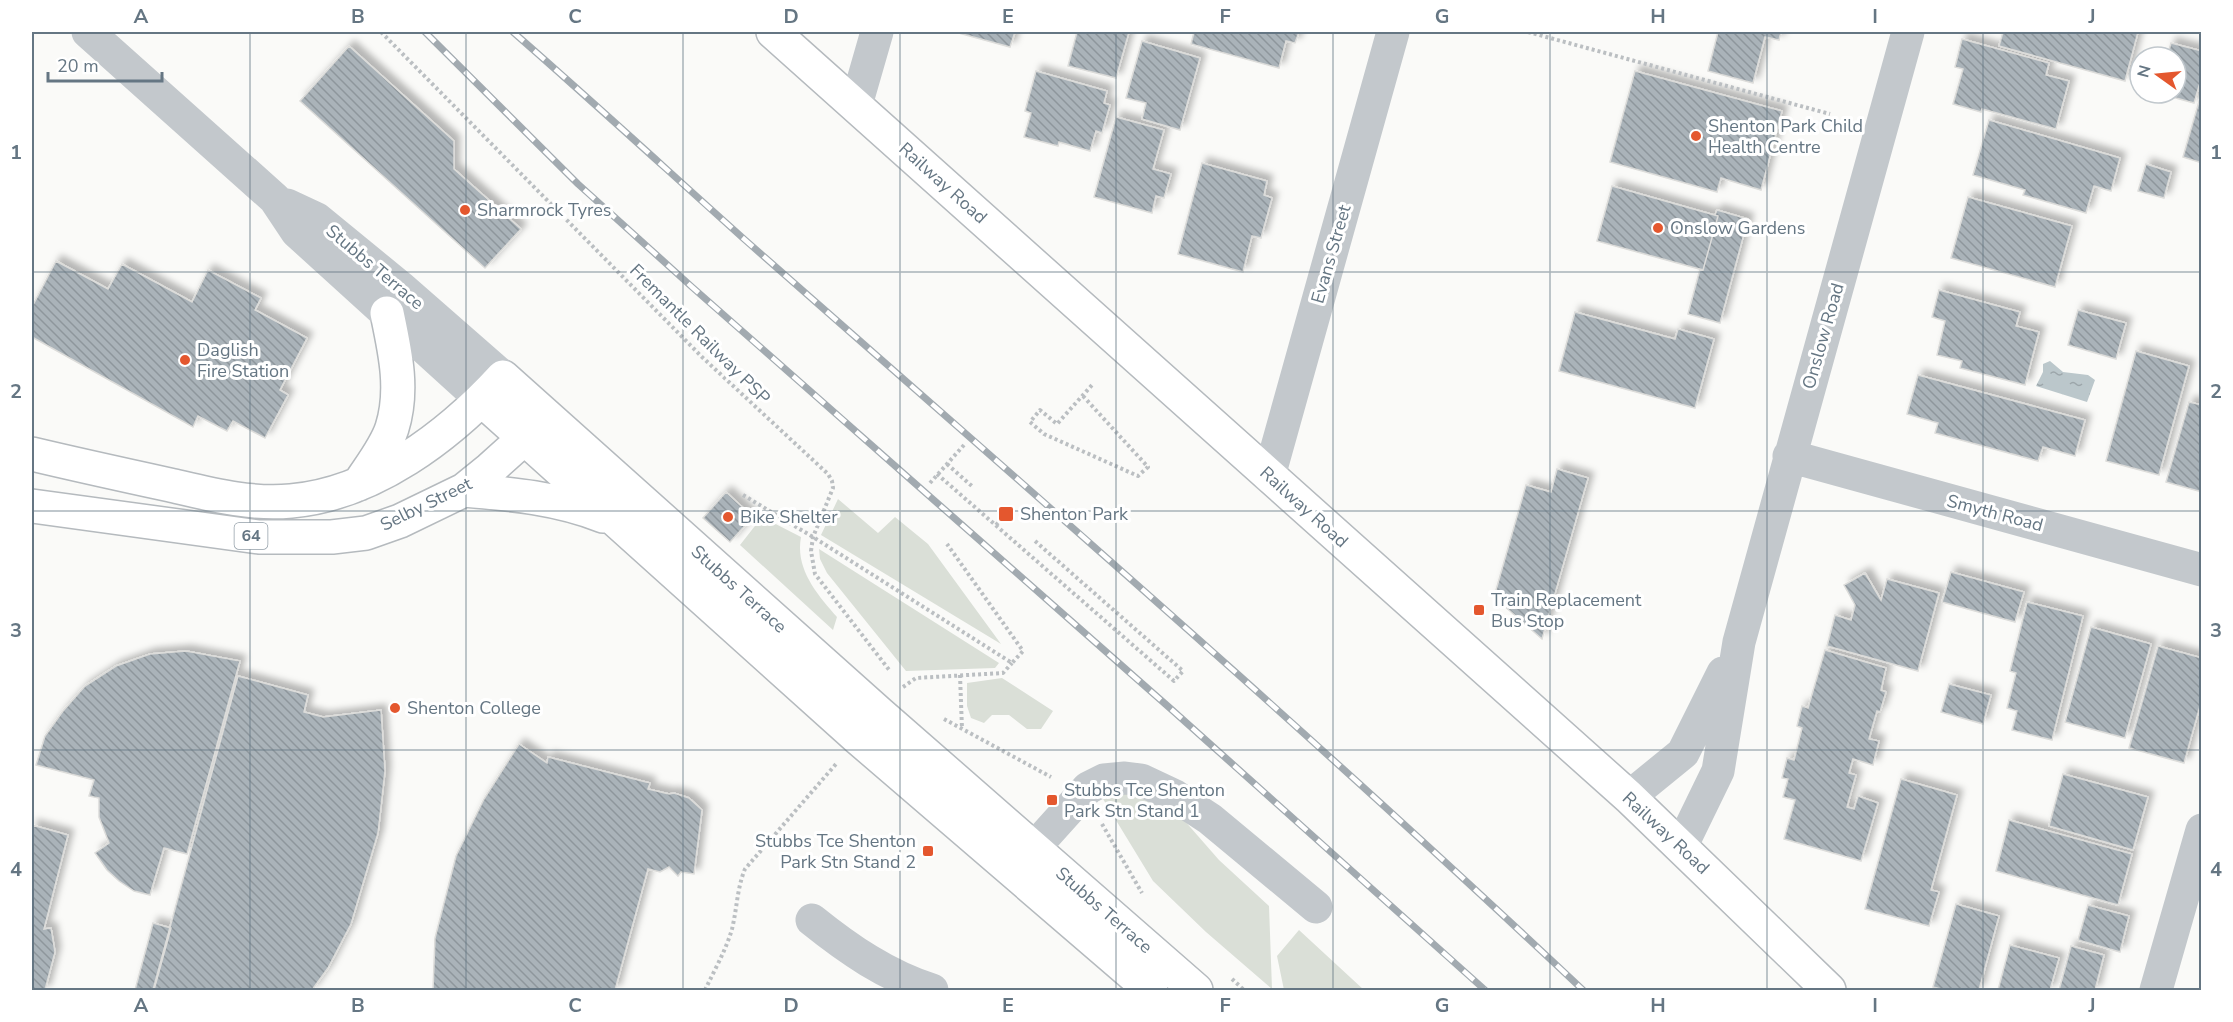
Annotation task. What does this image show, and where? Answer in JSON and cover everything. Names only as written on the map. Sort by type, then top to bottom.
[{"type":"main road","name":"Railway Road","points":[[773,32],[1629,798],[1829,990]]},
{"type":"main road","points":[[359,484],[392,430],[398,400],[395,350],[387,313]]},
{"type":"main road","name":"Stubbs Terrace","points":[[492,389],[535,428],[1034,848],[1196,990]]},
{"type":"main road","name":"64","points":[[32,454],[242,500],[266,502],[302,500],[337,494],[406,460],[440,436],[492,389]]},
{"type":"main road","name":"Stubbs Terrace","points":[[535,428],[618,522],[858,738],[1151,990]]},
{"type":"main road","name":"Selby Street","points":[[32,506],[224,533],[294,538],[332,537],[366,532],[400,521],[464,490],[490,470],[535,428]]},
{"type":"main road","points":[[464,490],[516,494],[554,501],[618,522]]},
{"type":"street","name":"Stubbs Terrace","points":[[88,32],[275,199],[297,232],[387,313],[492,389]]},
{"type":"street","points":[[856,105],[877,32]]},
{"type":"street","name":"Evans Street","points":[[1269,476],[1393,32]]},
{"type":"street","name":"Onslow Road","points":[[1681,846],[1718,771],[1739,642],[1908,32]]},
{"type":"street","name":"Stubbs Terrace","points":[[275,199],[317,219],[400,287],[492,389]]},
{"type":"street","name":"Smyth Road","points":[[1789,456],[2202,570]]},
{"type":"street","name":"Onslow Road","points":[[1629,798],[1683,753],[1739,642]]},
{"type":"street","points":[[1034,848],[1088,788],[1104,780],[1125,777],[1141,780],[1174,796],[1210,819],[1316,907]]},
{"type":"street","points":[[2157,990],[2202,830]]},
{"type":"street","points":[[812,920],[863,958],[889,973],[932,990]]},
{"type":"path","name":"Fremantle Railway PSP","points":[[381,32],[702,357],[828,474],[833,488],[813,537],[811,551],[815,574],[903,687],[916,678],[960,675]]},
{"type":"path","points":[[1528,32],[1830,114]]},
{"type":"path","points":[[1083,396],[1148,467],[1138,476],[1044,434],[1030,422],[1041,410],[1057,424],[1092,385]]},
{"type":"path","points":[[930,483],[964,445]]},
{"type":"path","points":[[947,464],[974,487]]},
{"type":"path","points":[[937,474],[1174,681],[1183,671],[1035,541]]},
{"type":"path","points":[[743,495],[1012,663]]},
{"type":"path","points":[[996,525],[1006,514]]},
{"type":"path","points":[[946,544],[1023,651],[1003,673],[960,675],[962,729]]},
{"type":"path","points":[[705,990],[736,915],[740,882],[745,869],[842,757]]},
{"type":"shaded area","points":[[838,499],[878,533],[895,517],[928,544],[1001,644],[821,535]]},
{"type":"shaded area","points":[[762,517],[801,537],[801,560],[804,570],[815,590],[837,617],[833,630],[740,545]]},
{"type":"shaded area","points":[[819,549],[999,663],[995,668],[906,671],[827,573],[820,559]]},
{"type":"shaded area","points":[[1002,678],[1053,711],[1041,729],[1027,729],[1009,715],[992,715],[984,723],[971,718],[967,706],[967,683]]},
{"type":"shaded area","points":[[1118,792],[1149,796],[1184,820],[1219,860],[1269,906],[1272,989],[1206,932],[1153,881],[1100,794]]},
{"type":"shaded area","points":[[1299,930],[1364,990],[1284,990],[1277,956]]},
{"type":"water","points":[[2050,361],[2063,372],[2088,375],[2095,380],[2087,402],[2036,386],[2043,372],[2043,364]]},
{"type":"building","points":[[955,32],[1015,32],[1010,47]]},
{"type":"building","points":[[1077,32],[1129,32],[1116,78],[1068,66]]},
{"type":"building","points":[[1194,32],[1299,32],[1295,43],[1286,41],[1279,68],[1191,44]]},
{"type":"building","points":[[1718,32],[1781,32],[1779,40],[1765,37],[1753,83],[1708,71]]},
{"type":"building","points":[[2003,32],[2138,32],[2135,45],[2128,45],[2128,70],[2125,81],[1999,46]]},
{"type":"building","points":[[1962,39],[2049,63],[2046,75],[2069,81],[2056,129],[1982,109],[1981,112],[1953,104],[1963,69],[1955,67]]},
{"type":"building","points":[[1142,41],[1200,58],[1180,130],[1142,119],[1146,103],[1126,98]]},
{"type":"building","points":[[349,46],[454,141],[454,169],[521,229],[485,268],[300,101]]},
{"type":"building","points":[[2188,47],[2202,51],[2202,76],[2194,103],[2188,101]]},
{"type":"building","points":[[1036,71],[1107,91],[1104,103],[1110,105],[1102,133],[1096,131],[1090,151],[1059,142],[1058,146],[1024,137],[1031,113],[1025,111]]},
{"type":"building","name":"Shenton Park Child Health Centre","points":[[1635,71],[1782,111],[1761,190],[1721,178],[1717,192],[1610,162]]},
{"type":"building","points":[[2202,91],[2202,163],[2183,157]]},
{"type":"building","points":[[1116,117],[1164,130],[1153,169],[1171,174],[1164,198],[1156,196],[1152,213],[1094,197]]},
{"type":"building","points":[[1989,120],[2120,158],[2111,191],[2094,186],[2086,213],[2023,195],[2025,190],[1973,175]]},
{"type":"building","points":[[1202,163],[1267,181],[1264,195],[1272,198],[1261,238],[1252,236],[1243,272],[1178,254]]},
{"type":"building","points":[[2146,164],[2171,172],[2164,198],[2138,191]]},
{"type":"building","name":"Onslow Gardens","points":[[1612,186],[1718,216],[1703,270],[1597,241]]},
{"type":"building","points":[[1968,197],[2072,226],[2055,287],[1951,258]]},
{"type":"building","points":[[1717,210],[1748,219],[1720,323],[1688,314],[1700,269],[1703,270],[1718,216],[1715,215]]},
{"type":"building","name":"Daglish Fire Station","points":[[56,261],[108,289],[122,264],[192,302],[208,270],[261,298],[255,310],[307,338],[280,390],[288,395],[265,438],[233,421],[227,431],[198,416],[193,427],[32,337],[32,307]]},
{"type":"building","points":[[1939,290],[2020,312],[2016,326],[2039,332],[2025,385],[1960,368],[1962,361],[1937,355],[1945,321],[1932,317]]},
{"type":"building","points":[[2078,310],[2126,323],[2116,359],[2068,345]]},
{"type":"building","points":[[1575,312],[1675,339],[1678,329],[1714,339],[1695,408],[1559,371]]},
{"type":"building","points":[[2136,351],[2189,366],[2159,475],[2106,461]]},
{"type":"building","points":[[1918,375],[2085,420],[2075,456],[2043,447],[2038,461],[1935,433],[1938,423],[1907,414]]},
{"type":"building","points":[[2189,402],[2202,405],[2202,492],[2166,482]]},
{"type":"building","points":[[1557,469],[1588,478],[1542,639],[1494,597],[1526,485],[1551,492]]},
{"type":"building","name":"Bike Shelter","points":[[726,492],[753,517],[730,542],[703,518]]},
{"type":"building","points":[[1951,572],[2024,592],[2015,622],[1942,602]]},
{"type":"building","points":[[1865,573],[1881,600],[1887,579],[1939,593],[1918,671],[1827,646],[1835,615],[1851,620],[1855,605],[1844,585]]},
{"type":"building","points":[[2027,602],[2083,616],[2052,740],[2012,730],[2017,711],[2007,708],[2016,673],[2010,671]]},
{"type":"building","points":[[2091,627],[2151,644],[2125,738],[2065,722]]},
{"type":"building","points":[[2158,646],[2202,658],[2202,699],[2184,763],[2129,748]]},
{"type":"building","points":[[1825,650],[1886,668],[1881,690],[1886,692],[1880,712],[1877,711],[1869,739],[1879,741],[1873,765],[1853,759],[1849,773],[1856,775],[1847,807],[1854,809],[1858,796],[1878,803],[1861,861],[1784,839],[1795,800],[1783,797],[1788,779],[1782,778],[1787,758],[1794,760],[1802,728],[1797,726],[1802,706],[1808,708]]},
{"type":"building","points":[[186,651],[240,661],[187,854],[164,848],[150,895],[134,891],[119,881],[107,870],[95,853],[109,843],[99,817],[99,798],[89,796],[94,780],[36,765],[45,736],[85,686],[116,666],[150,654]]},
{"type":"building","points":[[238,676],[308,695],[304,712],[323,717],[381,710],[385,771],[378,833],[351,924],[328,968],[312,990],[153,990]]},
{"type":"building","points":[[1949,684],[1991,695],[1983,724],[1941,712]]},
{"type":"building","points":[[519,744],[547,763],[548,757],[650,783],[648,789],[689,798],[702,810],[694,874],[681,872],[678,876],[669,867],[660,872],[648,869],[615,990],[433,990],[435,938],[456,856],[484,799]]},
{"type":"building","points":[[2063,774],[2148,797],[2133,850],[2049,826]]},
{"type":"building","points":[[1901,779],[1957,795],[1931,890],[1939,892],[1929,926],[1865,909]]},
{"type":"building","points":[[2009,820],[2132,854],[2118,905],[1996,871]]},
{"type":"building","points":[[32,825],[68,835],[44,929],[51,928],[55,952],[45,990],[32,990]]},
{"type":"building","points":[[1956,904],[1999,916],[1979,990],[1945,990],[1933,987]]},
{"type":"building","points":[[2088,905],[2129,916],[2120,952],[2078,940]]},
{"type":"building","points":[[153,923],[171,928],[154,990],[135,990]]},
{"type":"building","points":[[2010,945],[2059,958],[2050,990],[1998,990]]},
{"type":"building","points":[[2071,946],[2104,955],[2095,990],[2059,990]]},
{"type":"railway","points":[[425,32],[578,184],[1485,990]]},
{"type":"railway","points":[[513,32],[1272,705],[1583,990]]},
{"type":"place","name":"Shenton Park Child Health Centre","points":[[1696,136]]},
{"type":"place","name":"Sharmrock Tyres","points":[[465,210]]},
{"type":"place","name":"Onslow Gardens","points":[[1658,228]]},
{"type":"place","name":"Daglish Fire Station","points":[[185,360]]},
{"type":"place","name":"Shenton Park","points":[[1006,514]]},
{"type":"place","name":"Bike Shelter","points":[[728,517]]},
{"type":"place","name":"Train Replacement Bus Stop","points":[[1479,610]]},
{"type":"place","name":"Shenton College","points":[[395,708]]},
{"type":"place","name":"Stubbs Tce Shenton Park Stn Stand 1","points":[[1052,800]]},
{"type":"place","name":"Stubbs Tce Shenton Park Stn Stand 2","points":[[928,851]]}]
